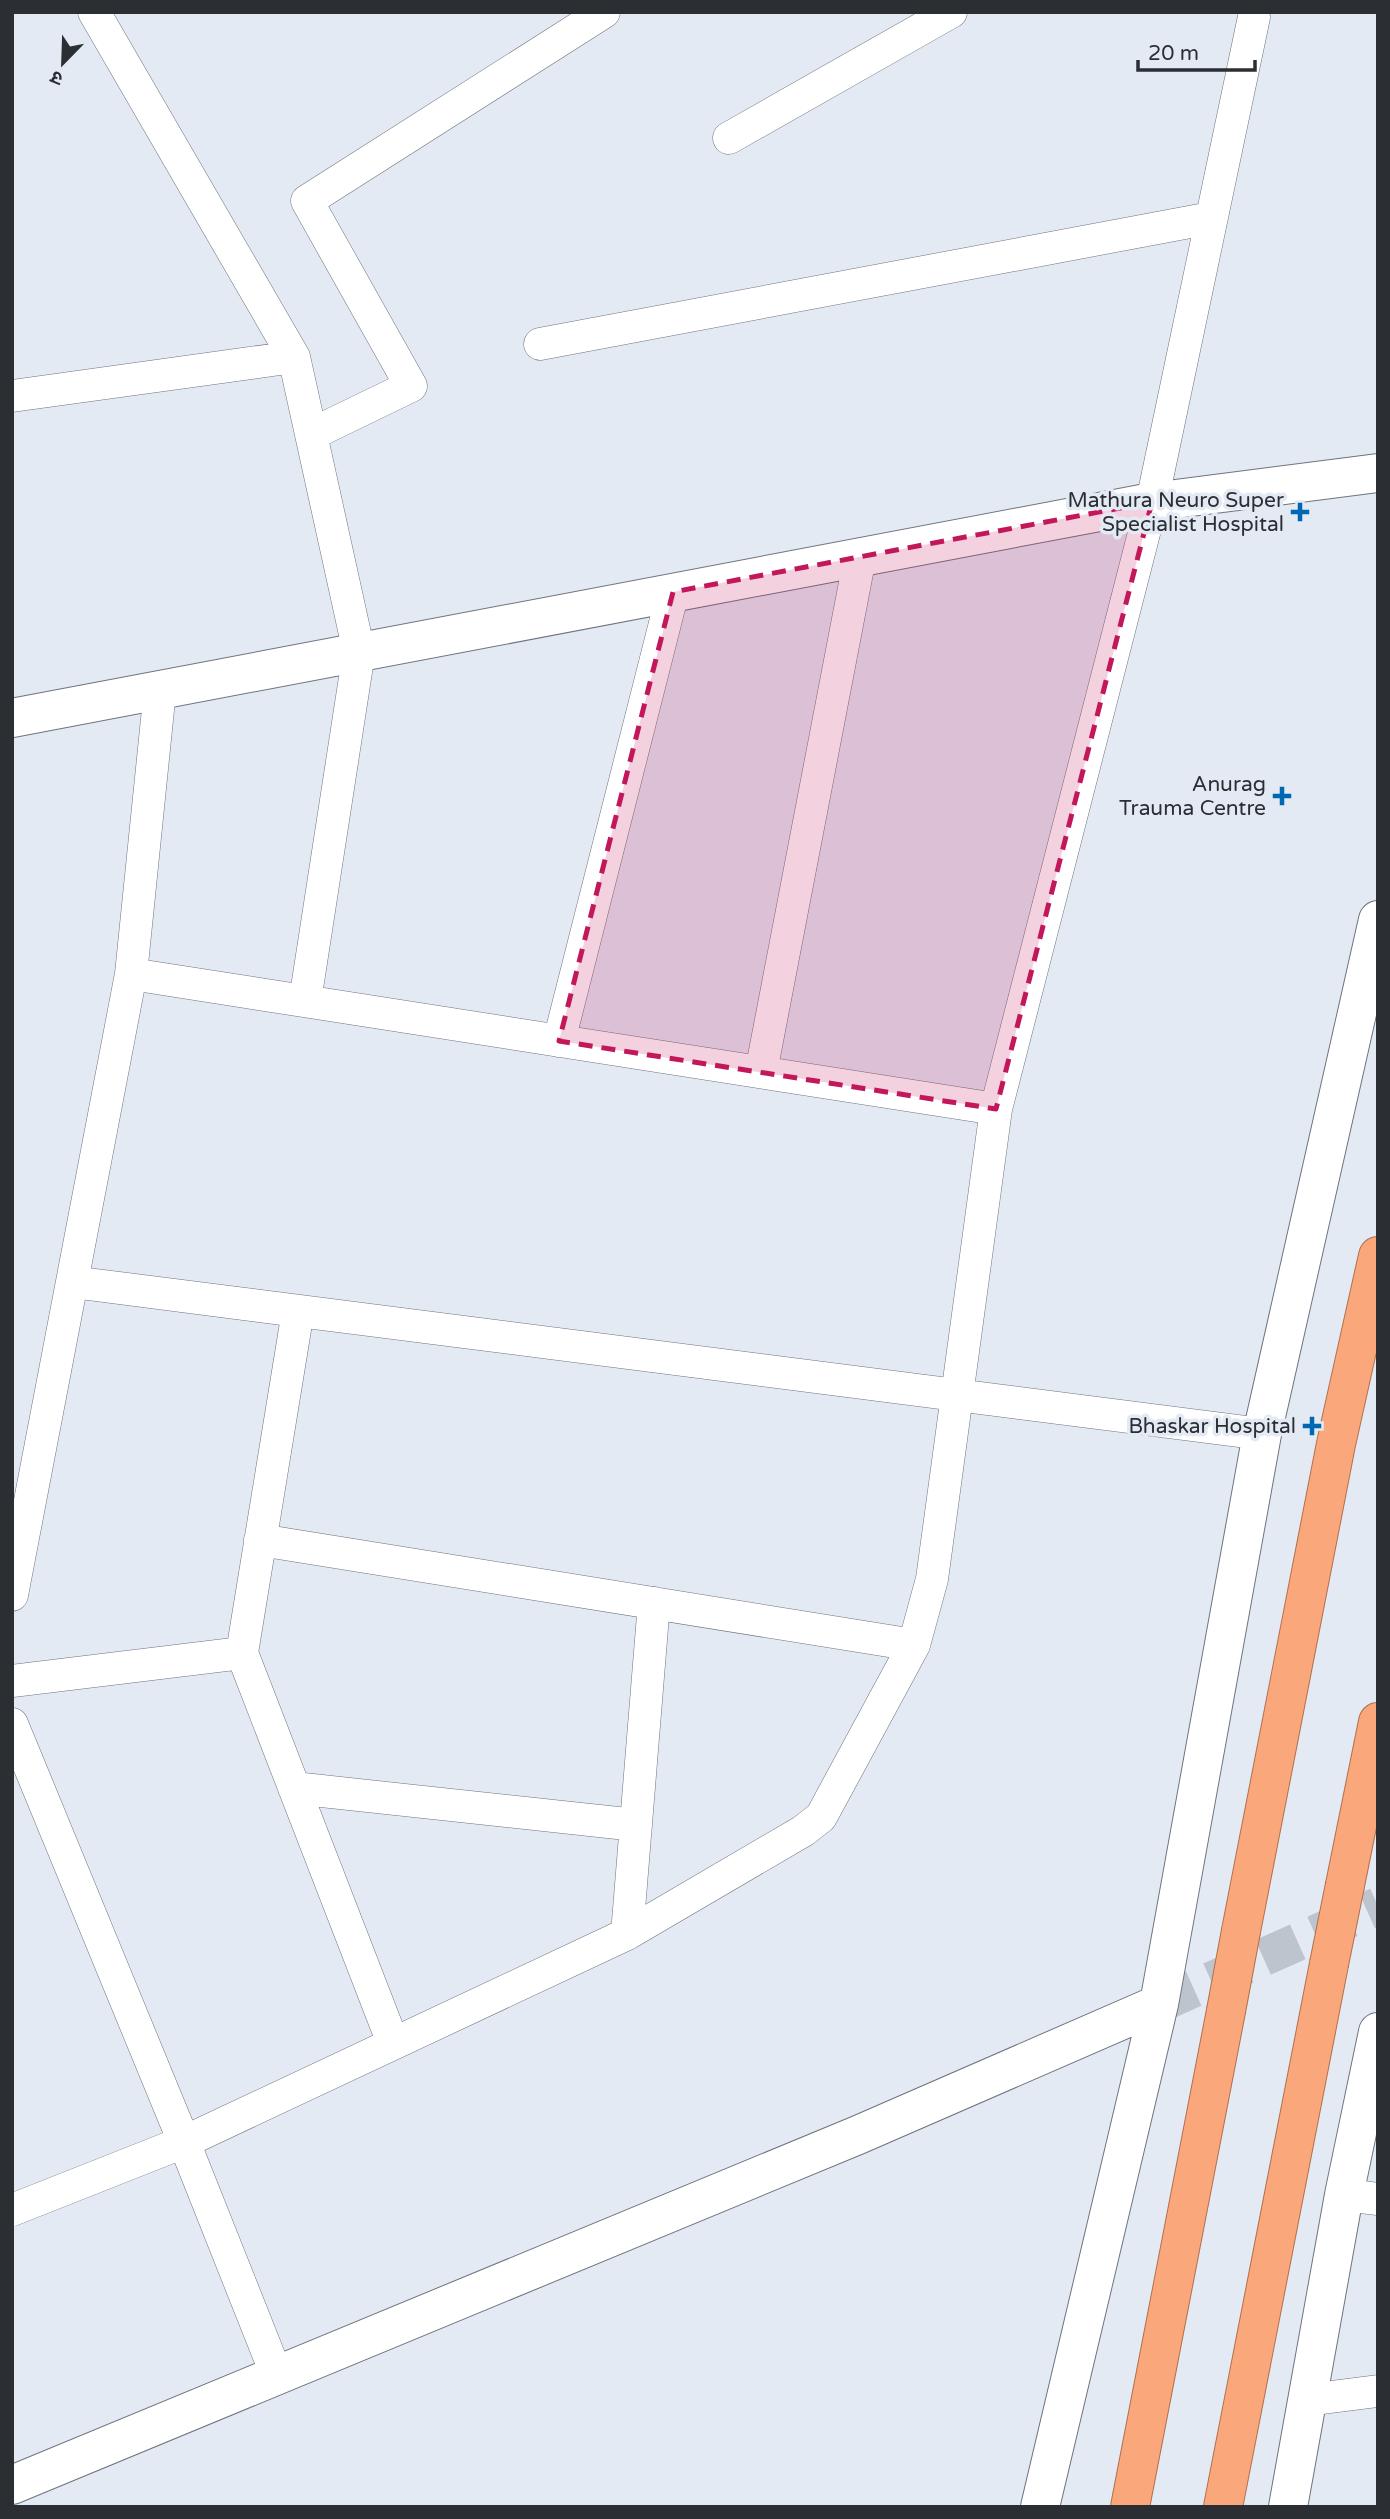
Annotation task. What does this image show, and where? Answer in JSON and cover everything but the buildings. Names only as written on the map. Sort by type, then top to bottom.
[{"type":"highway","points":[[1130,2507],[1336,1444],[1378,1256]]},
{"type":"highway","points":[[1223,2507],[1378,1722]]},
{"type":"street","points":[[94,12],[294,357],[359,652],[305,1001]]},
{"type":"street","points":[[312,434],[411,386],[306,201],[604,12]]},
{"type":"street","points":[[729,138],[951,12]]},
{"type":"street","points":[[12,2210],[184,2142],[627,1934],[803,1831],[821,1817],[915,1645],[932,1579],[996,1109],[1152,502],[1254,17]]},
{"type":"street","points":[[540,344],[1211,218]]},
{"type":"street","points":[[12,396],[294,357]]},
{"type":"street","points":[[12,718],[1152,502],[1378,473]]},
{"type":"street","points":[[761,1072],[860,557]]},
{"type":"street","points":[[559,1041],[673,592]]},
{"type":"street","points":[[12,1595],[25,1457],[72,1282],[131,974],[160,690]]},
{"type":"street","points":[[1041,2507],[1159,2004],[1262,1434],[1378,920]]},
{"type":"street","points":[[131,974],[996,1109]]},
{"type":"street","points":[[72,1282],[1262,1434]]},
{"type":"street","points":[[298,1311],[242,1653],[393,2043]]},
{"type":"street","points":[[260,1540],[915,1645]]},
{"type":"street","points":[[627,1934],[654,1604]]},
{"type":"street","points":[[12,1681],[242,1653]]},
{"type":"street","points":[[12,1724],[184,2142],[276,2375]]},
{"type":"street","points":[[294,1788],[636,1825]]},
{"type":"street","points":[[12,2485],[858,2135],[1159,2004]]},
{"type":"street","points":[[1288,2507],[1307,2400],[1361,2197],[1378,2032]]},
{"type":"street","points":[[1307,2400],[1378,2392]]},
{"type":"highlighted area","points":[[1152,502],[996,1109],[559,1041],[673,592]]},
{"type":"tunnel","points":[[1159,2004],[1378,1906]]},
{"type":"place","name":"Mathura Neuro Super Specialist Hospital","points":[[1300,512]]},
{"type":"place","name":"Anurag Trauma Centre","points":[[1282,796]]},
{"type":"place","name":"Bhaskar Hospital","points":[[1312,1426]]}]
